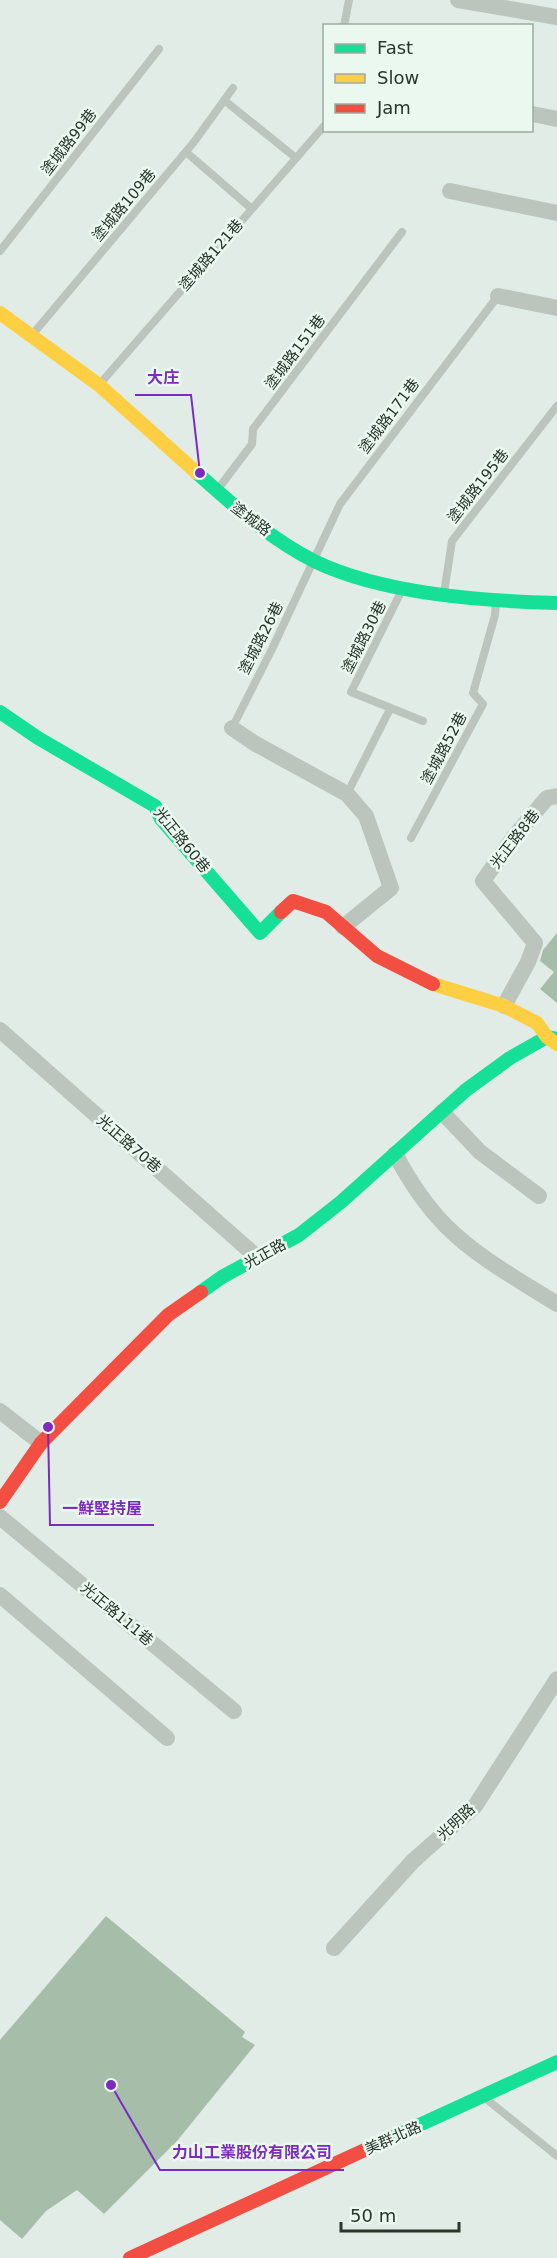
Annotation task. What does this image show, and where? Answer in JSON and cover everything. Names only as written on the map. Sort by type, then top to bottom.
[{"type":"street","points":[[458,0],[557,17]]},
{"type":"street","points":[[533,114],[557,119]]},
{"type":"street","points":[[450,191],[557,213]]},
{"type":"street","points":[[498,296],[557,308]]},
{"type":"street","name":"塗城路","points":[[0,313],[99,385],[248,519],[314,561],[367,581],[403,588],[496,601],[557,603]]},
{"type":"street","name":"光正路60巷","points":[[0,712],[38,738],[155,806],[161,819],[260,933],[294,901],[326,912],[377,956],[438,987],[504,1006],[537,1023],[554,1040]]},
{"type":"street","points":[[232,728],[254,743],[347,794],[366,816],[391,888],[343,927]]},
{"type":"street","name":"光正路8巷","points":[[504,1006],[528,962],[535,943],[483,881],[513,838],[548,798],[557,796]]},
{"type":"street","name":"光正路70巷","points":[[0,1030],[258,1258]]},
{"type":"street","name":"光正路","points":[[0,1502],[41,1443],[168,1315],[222,1277],[299,1235],[465,1090],[510,1058],[554,1040]]},
{"type":"street","points":[[442,1112],[480,1152],[539,1196]]},
{"type":"street","points":[[394,1154],[411,1184],[446,1226],[489,1261],[557,1304]]},
{"type":"street","points":[[0,1411],[41,1443]]},
{"type":"street","name":"光正路111巷","points":[[0,1517],[234,1711]]},
{"type":"street","points":[[0,1595],[168,1738]]},
{"type":"street","name":"光明路","points":[[334,1948],[413,1861],[475,1806],[557,1679]]},
{"type":"street","name":"美群北路","points":[[130,2258],[557,2062]]},
{"type":"lane","points":[[344,24],[349,0]]},
{"type":"lane","name":"塗城路99巷","points":[[0,251],[159,49]]},
{"type":"lane","name":"塗城路109巷","points":[[32,336],[186,152],[233,88]]},
{"type":"lane","points":[[224,100],[296,158]]},
{"type":"lane","name":"塗城路121巷","points":[[99,385],[323,127]]},
{"type":"lane","points":[[186,152],[252,209]]},
{"type":"lane","name":"塗城路151巷","points":[[216,491],[252,444],[253,429],[402,232]]},
{"type":"lane","name":"塗城路171巷","points":[[314,561],[340,504],[498,296]]},
{"type":"lane","name":"塗城路195巷","points":[[444,594],[452,541],[557,406]]},
{"type":"lane","name":"塗城路26巷","points":[[232,728],[314,561]]},
{"type":"lane","name":"塗城路30巷","points":[[403,588],[351,692],[423,721]]},
{"type":"lane","name":"塗城路52巷","points":[[411,838],[483,704],[473,693],[495,615],[496,601]]},
{"type":"lane","points":[[347,794],[390,709]]},
{"type":"lane","points":[[483,2097],[557,2156]]},
{"type":"building","points":[[557,933],[557,1003],[540,989],[554,972],[540,961],[543,950]]},
{"type":"building","points":[[106,1916],[245,2032],[242,2037],[255,2045],[177,2141],[104,2214],[77,2190],[46,2211],[22,2239],[0,2220],[0,2040]]},
{"type":"traffic: fast","points":[[197,473],[252,521],[282,542],[314,561],[341,572],[370,581],[433,594],[557,603]]},
{"type":"traffic: fast","points":[[0,712],[38,738],[155,806],[161,819],[260,933],[281,912]]},
{"type":"traffic: fast","points":[[201,1292],[222,1277],[299,1235],[341,1202],[466,1090],[510,1058],[547,1037],[557,1039]]},
{"type":"traffic: fast","points":[[382,2142],[557,2062]]},
{"type":"traffic: slow","points":[[0,313],[99,385],[197,473]]},
{"type":"traffic: slow","points":[[433,984],[504,1006],[537,1023],[547,1037],[557,1044]]},
{"type":"traffic: jam","points":[[281,912],[293,901],[326,912],[377,956],[433,984]]},
{"type":"traffic: jam","points":[[0,1502],[41,1443],[168,1315],[201,1292]]},
{"type":"traffic: jam","points":[[130,2258],[382,2142]]},
{"type":"place","name":"大庄","points":[[200,473]]},
{"type":"place","name":"一鮮堅持屋","points":[[48,1427]]},
{"type":"place","name":"力山工業股份有限公司","points":[[111,2085]]}]
